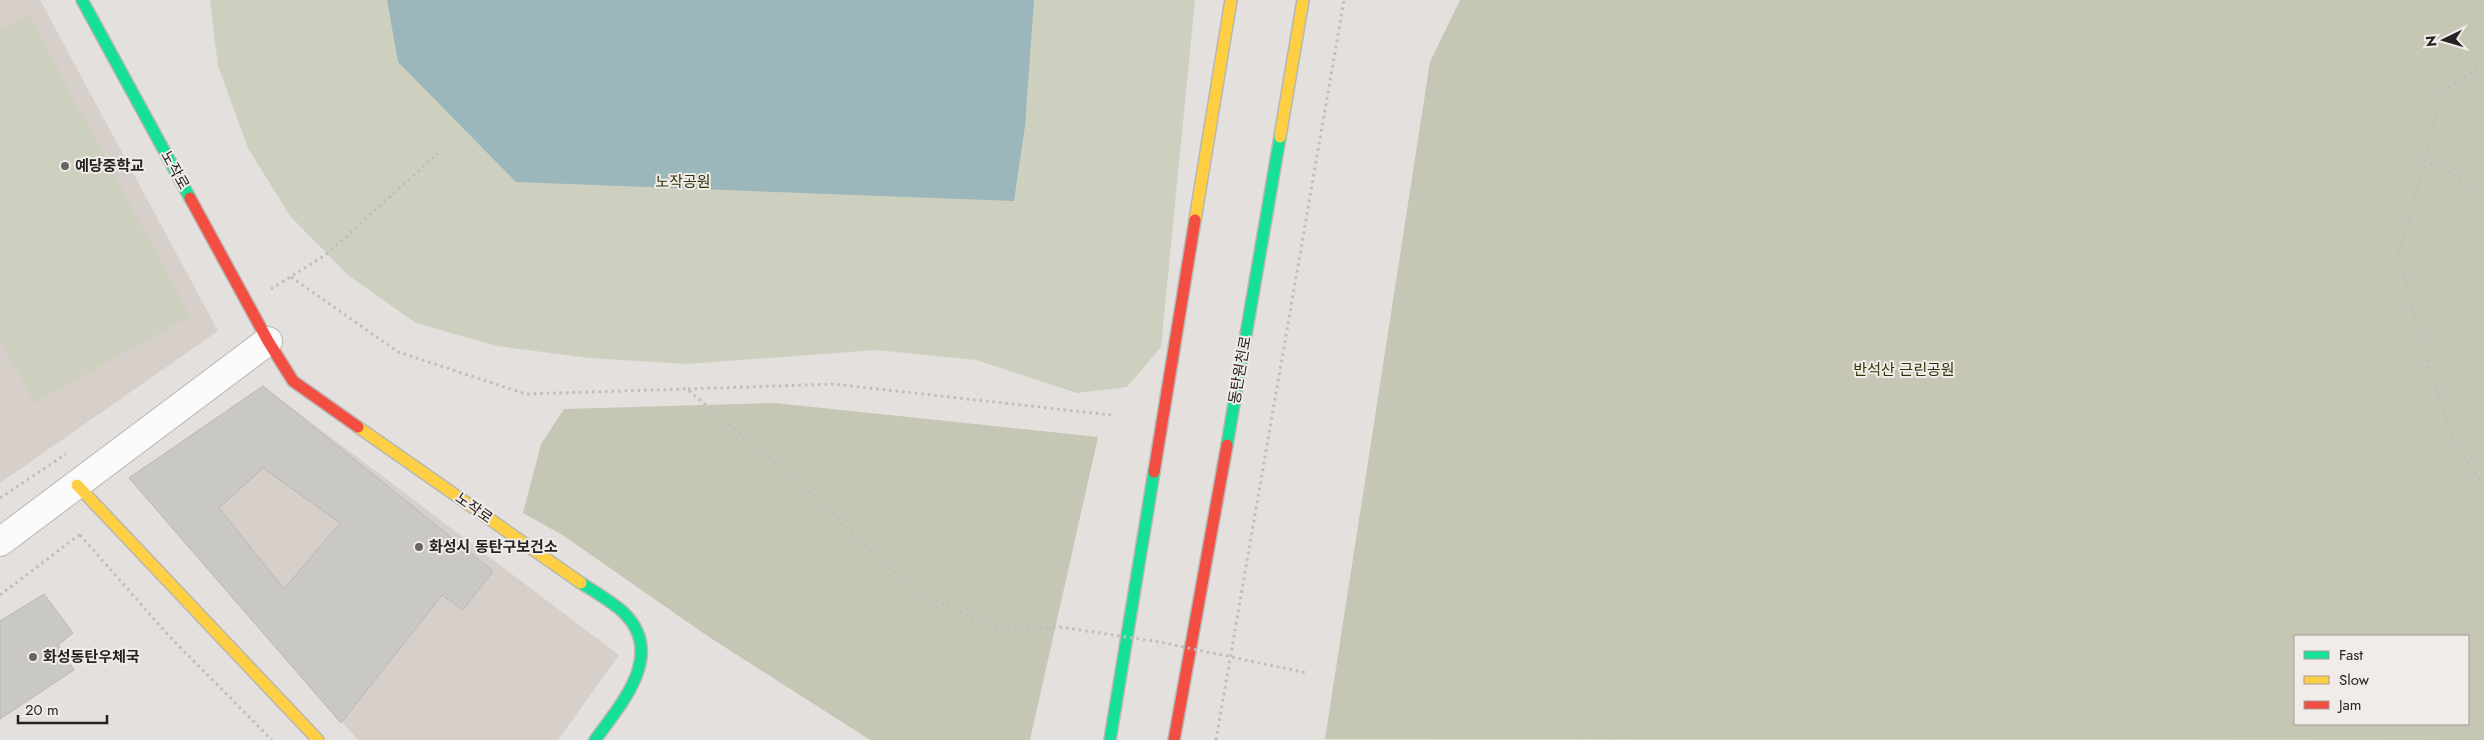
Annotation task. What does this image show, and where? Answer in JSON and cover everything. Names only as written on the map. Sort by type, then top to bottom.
[{"type":"main road","name":"노작로","points":[[82,0],[247,303],[293,381],[623,612],[640,636],[642,662],[632,688],[595,740]]},
{"type":"main road","points":[[1110,740],[1231,0]]},
{"type":"main road","name":"동탄원천로","points":[[1174,740],[1199,608],[1303,0]]},
{"type":"main road","points":[[77,485],[318,740]]},
{"type":"street","points":[[0,542],[268,340]]},
{"type":"path","points":[[1216,740],[1344,0]]},
{"type":"path","points":[[2484,64],[2440,93],[2426,160],[2399,252],[2419,334],[2454,444],[2484,486]]},
{"type":"path","points":[[247,303],[327,254],[438,153]]},
{"type":"path","points":[[2426,160],[2484,191]]},
{"type":"path","points":[[291,277],[398,352],[526,394],[833,384],[997,400],[1111,415]]},
{"type":"path","points":[[687,389],[798,482],[916,592],[1001,630],[1060,627],[1160,642],[1307,673]]},
{"type":"path","points":[[0,498],[72,449]]},
{"type":"path","points":[[0,595],[105,516]]},
{"type":"path","points":[[80,535],[169,636],[272,740]]},
{"type":"shaded area","name":"예당중학교","points":[[0,0],[40,0],[218,331],[0,483]]},
{"type":"shaded area","points":[[263,386],[619,655],[558,740],[358,740],[129,478]]},
{"type":"green space","name":"노작공원","points":[[210,0],[1195,0],[1161,347],[1127,387],[1077,393],[976,360],[876,350],[687,364],[588,358],[497,346],[416,323],[349,276],[290,216],[248,148],[218,66]]},
{"type":"green space","name":"반석산 근린공원","points":[[1460,0],[2484,0],[2484,740],[1325,739],[1430,62]]},
{"type":"green space","name":"예당중학교","points":[[29,15],[190,316],[34,403],[0,340],[0,30]]},
{"type":"green space","points":[[775,403],[1098,437],[1030,740],[870,740],[706,635],[564,536],[523,513],[541,444],[564,409]]},
{"type":"water","points":[[387,0],[1034,0],[1025,126],[1014,201],[516,182],[398,62]]},
{"type":"building","name":"화성시 동탄구보건소","points":[[263,386],[493,571],[463,610],[442,595],[341,723],[129,478]],"holes":[[[263,468],[340,523],[284,589],[219,508]]]},
{"type":"building","name":"화성동탄우체국","points":[[44,594],[73,633],[58,645],[74,670],[0,719],[0,621]]},
{"type":"traffic: fast","points":[[82,0],[190,198]]},
{"type":"traffic: fast","points":[[1227,445],[1280,137]]},
{"type":"traffic: fast","points":[[1110,740],[1154,472]]},
{"type":"traffic: fast","points":[[581,583],[623,612],[635,628],[641,645],[640,661],[627,695],[595,740]]},
{"type":"traffic: slow","points":[[1195,220],[1231,0]]},
{"type":"traffic: slow","points":[[1280,137],[1303,0]]},
{"type":"traffic: slow","points":[[358,427],[581,583]]},
{"type":"traffic: slow","points":[[77,485],[318,740]]},
{"type":"traffic: jam","points":[[190,198],[268,341],[293,381],[358,427]]},
{"type":"traffic: jam","points":[[1154,472],[1195,220]]},
{"type":"traffic: jam","points":[[1174,740],[1227,445]]},
{"type":"place","name":"예당중학교","points":[[65,166]]},
{"type":"place","name":"화성시 동탄구보건소","points":[[419,547]]},
{"type":"place","name":"화성동탄우체국","points":[[33,657]]}]
